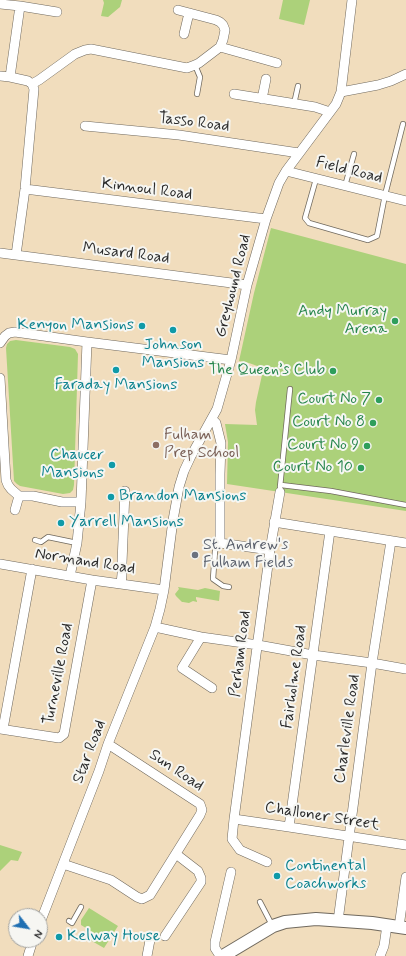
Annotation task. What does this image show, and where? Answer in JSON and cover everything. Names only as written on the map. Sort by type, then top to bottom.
[{"type":"main road","points":[[230,954],[273,926],[285,922],[316,919],[372,923],[397,927]]},
{"type":"street","name":"Greyhound Road","points":[[164,590],[179,487],[191,456],[217,409],[231,360],[247,285],[266,219],[279,183],[286,171],[336,104],[341,92],[352,0]]},
{"type":"street","points":[[0,4],[56,12]]},
{"type":"street","points":[[10,77],[20,6]]},
{"type":"street","points":[[32,84],[75,54],[91,49],[187,68],[194,65],[220,47],[225,30],[223,25],[216,20],[178,10]]},
{"type":"street","points":[[184,34],[189,13]]},
{"type":"street","points":[[220,47],[277,63]]},
{"type":"street","points":[[341,92],[378,85],[392,81],[406,74]]},
{"type":"street","points":[[0,76],[28,81],[32,84],[34,89],[25,189],[16,255]]},
{"type":"street","points":[[262,99],[266,79]]},
{"type":"street","points":[[234,94],[315,107],[330,112]]},
{"type":"street","name":"Tasso Road","points":[[85,126],[179,135],[299,153]]},
{"type":"street","name":"Field Road","points":[[286,171],[406,201]]},
{"type":"street","name":"Kinnoul Road","points":[[25,189],[266,219]]},
{"type":"street","name":"Musard Road","points":[[0,253],[247,285]]},
{"type":"street","points":[[0,343],[9,333],[15,332],[231,360]]},
{"type":"street","points":[[70,576],[77,543],[80,502],[87,342]]},
{"type":"street","points":[[0,378],[6,480],[11,489],[20,496],[33,496],[62,502],[80,502]]},
{"type":"street","points":[[212,419],[216,423],[221,444],[220,543],[270,550]]},
{"type":"street","name":"Perham Road","points":[[267,862],[240,850],[232,838],[270,550],[280,489]]},
{"type":"street","points":[[122,563],[125,491]]},
{"type":"street","points":[[15,510],[20,496]]},
{"type":"street","points":[[274,522],[406,543]]},
{"type":"street","name":"Fairholme Road","points":[[289,827],[330,531]]},
{"type":"street","name":"Charleville Road","points":[[338,921],[372,663],[391,541]]},
{"type":"street","name":"Normand Road","points":[[0,564],[92,580],[164,590]]},
{"type":"street","points":[[2,729],[32,569]]},
{"type":"street","points":[[121,584],[122,574]]},
{"type":"street","name":"Turneville Road","points":[[2,729],[59,738],[64,734],[92,580]]},
{"type":"street","name":"Star Road","points":[[48,910],[63,864],[108,744],[155,627],[164,590]]},
{"type":"street","points":[[155,627],[201,637],[406,669]]},
{"type":"street","points":[[201,637],[182,668],[212,688]]},
{"type":"street","name":"Sun Road","points":[[63,864],[111,880],[137,897],[146,898],[176,854],[202,810],[200,804],[108,744]]},
{"type":"street","name":"Challoner Street","points":[[234,819],[406,845]]},
{"type":"street","points":[[165,936],[201,882],[198,871],[176,854]]},
{"type":"street","points":[[220,956],[215,948],[215,942],[231,872]]},
{"type":"street","points":[[380,956],[384,946],[397,927],[406,877]]},
{"type":"street","points":[[147,956],[150,940]]},
{"type":"lane","points":[[194,65],[200,77],[197,94]]},
{"type":"lane","points":[[294,104],[298,86]]},
{"type":"lane","points":[[316,179],[304,218],[309,224],[368,240],[377,236],[385,195],[403,124]]},
{"type":"lane","points":[[345,186],[354,154]]},
{"type":"lane","points":[[290,389],[280,489],[332,491],[406,505]]},
{"type":"lane","points":[[35,540],[41,542],[48,537],[77,543]]},
{"type":"lane","points":[[220,543],[215,551],[213,578],[223,586],[229,588]]},
{"type":"lane","points":[[260,902],[273,926]]},
{"type":"lane","points":[[68,921],[72,923],[81,907]]},
{"type":"green space","points":[[103,0],[122,0],[120,7],[108,17],[101,16],[104,3]]},
{"type":"green space","points":[[283,0],[310,0],[304,25],[279,19]]},
{"type":"green space","name":"The Queen’s Club","points":[[271,228],[406,264],[406,511],[227,484],[228,442],[225,424],[257,425],[255,410],[262,375],[260,374],[260,367],[239,361],[254,293]]},
{"type":"green space","points":[[16,340],[70,347],[75,349],[78,354],[74,485],[73,490],[70,493],[63,494],[20,486],[14,481],[6,348],[10,341]]},
{"type":"green space","points":[[178,587],[198,590],[205,588],[220,591],[219,601],[196,597],[197,602],[182,602],[175,594],[179,589]]},
{"type":"green space","points":[[0,845],[22,852],[18,861],[11,860],[0,871]]},
{"type":"green space","points":[[89,908],[118,926],[104,948],[90,940],[94,933],[81,925],[81,920]]},
{"type":"place","name":"Andy Murray Arena","points":[[395,321]]},
{"type":"place","name":"Kenyon Mansions","points":[[142,326]]},
{"type":"place","name":"Johnson Mansions","points":[[173,330]]},
{"type":"place","name":"Faraday Mansions","points":[[116,370]]},
{"type":"place","name":"The Queen’s Club","points":[[333,371]]},
{"type":"place","name":"Court No 7","points":[[379,400]]},
{"type":"place","name":"Court No 8","points":[[373,423]]},
{"type":"place","name":"Fulham Prep School","points":[[156,445]]},
{"type":"place","name":"Court No 9","points":[[367,446]]},
{"type":"place","name":"Chaucer Mansions","points":[[112,465]]},
{"type":"place","name":"Court No 10","points":[[361,468]]},
{"type":"place","name":"Brandon Mansions","points":[[111,497]]},
{"type":"place","name":"Yarrell Mansions","points":[[61,523]]},
{"type":"place","name":"St. Andrew's Fulham Fields","points":[[195,555]]},
{"type":"place","name":"Continental Coachworks","points":[[277,876]]},
{"type":"place","name":"Kelway House","points":[[59,937]]}]
